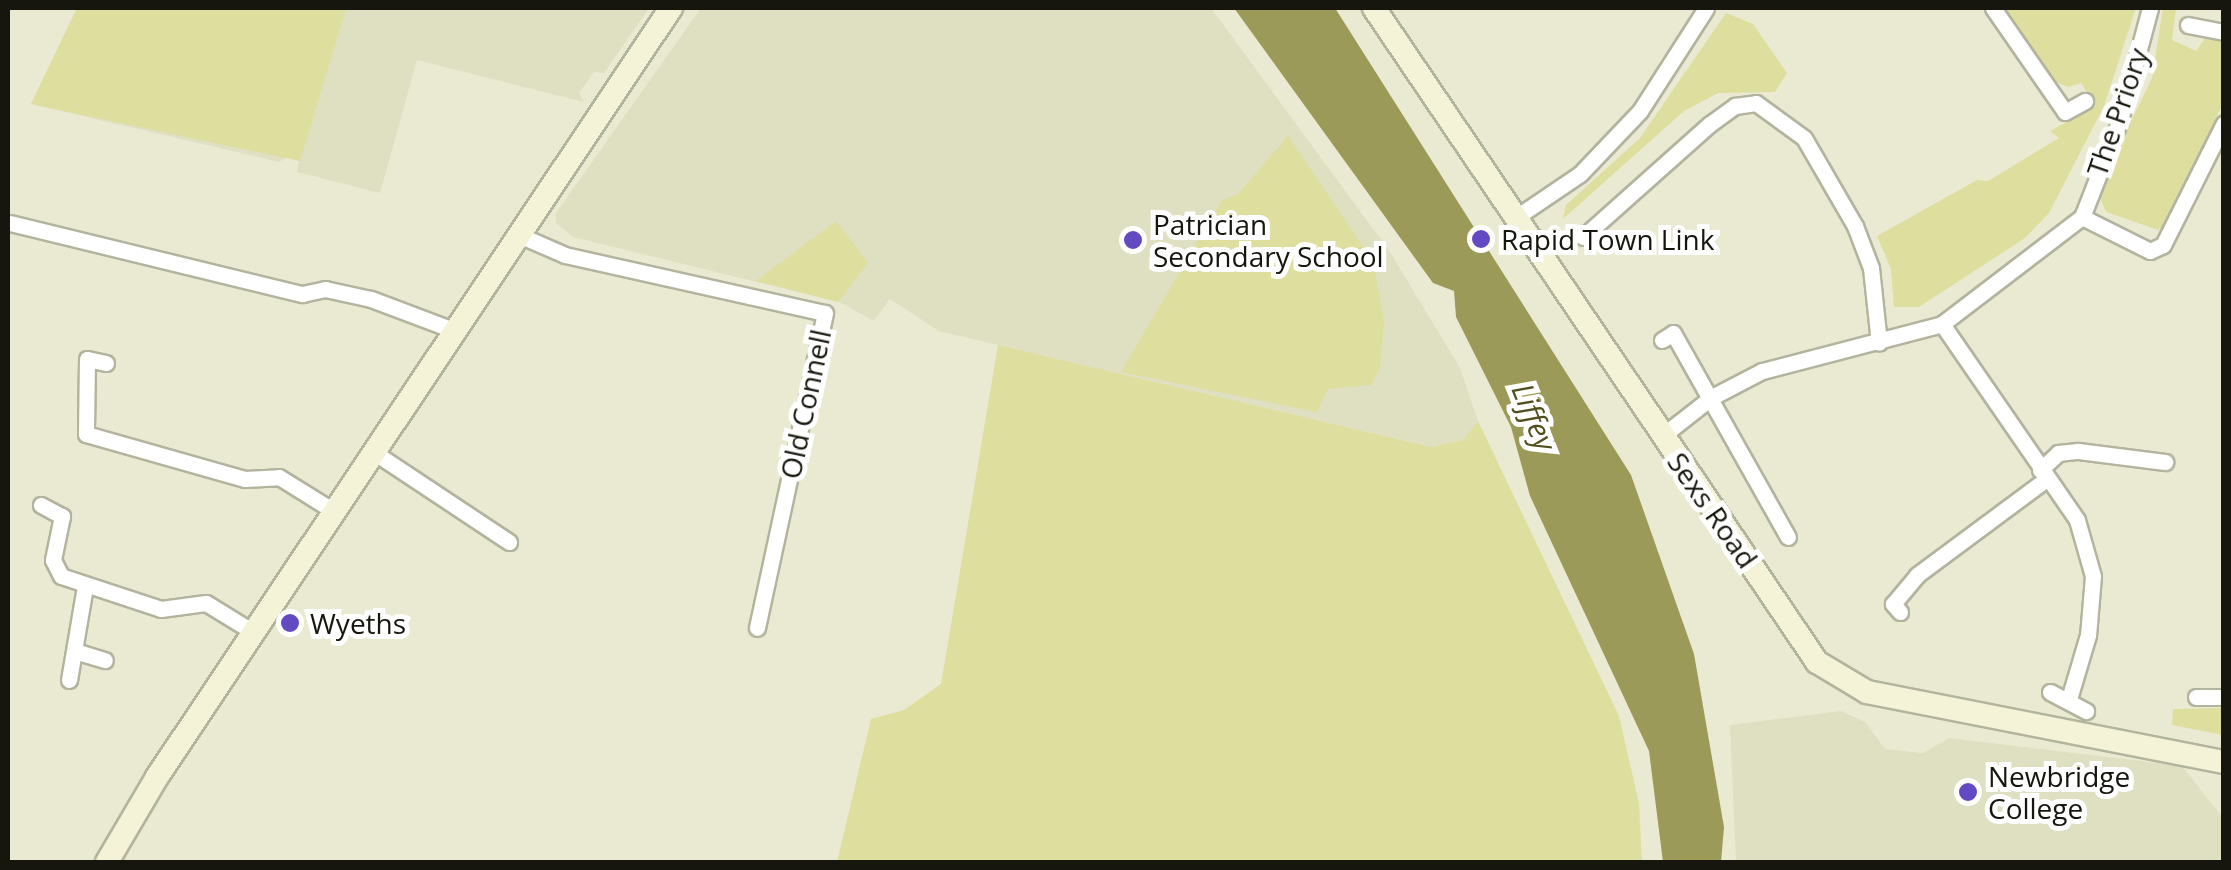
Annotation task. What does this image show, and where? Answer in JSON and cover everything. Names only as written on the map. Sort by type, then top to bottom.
[{"type":"street","points":[[107,862],[254,632],[671,8]]},
{"type":"street","name":"Sexs Road","points":[[1374,8],[1817,662],[1867,692],[2224,762]]},
{"type":"street","points":[[1515,218],[1580,174],[1640,111],[1706,8]]},
{"type":"street","name":"The Priory","points":[[1993,8],[2065,112],[2085,100]]},
{"type":"street","name":"The Priory","points":[[1662,436],[1712,397],[1762,371],[1942,324],[2082,216],[2120,120],[2150,8]]},
{"type":"street","points":[[2188,25],[2224,32]]},
{"type":"street","points":[[1583,237],[1735,106],[1756,103],[1773,110],[1804,138],[1854,226],[1871,268],[1879,343]]},
{"type":"street","points":[[2082,216],[2150,251],[2163,245],[2224,122]]},
{"type":"street","points":[[1599,196],[1612,211]]},
{"type":"street","points":[[10,223],[302,294],[325,289],[371,299],[456,331]]},
{"type":"street","name":"Old Connell","points":[[519,235],[565,255],[825,313],[757,628]]},
{"type":"street","points":[[1942,324],[2076,520],[2093,576],[2088,635],[2068,699]]},
{"type":"street","points":[[1662,340],[1673,332],[1712,397],[1773,521],[1788,537]]},
{"type":"street","points":[[106,363],[86,359],[86,434],[245,479],[279,477],[335,512]]},
{"type":"street","points":[[374,452],[510,542]]},
{"type":"street","points":[[1900,612],[1893,604],[1917,575],[2043,475],[2058,454],[2107,463],[2165,462]]},
{"type":"street","points":[[41,505],[62,516],[56,570],[85,586],[161,609],[206,603],[254,632]]},
{"type":"street","points":[[70,680],[78,652],[72,636],[85,586]]},
{"type":"street","points":[[78,652],[105,660]]},
{"type":"street","points":[[2050,692],[2086,711]]},
{"type":"street","points":[[2196,697],[2224,697]]},
{"type":"shaded area","points":[[77,8],[649,8],[604,73],[594,72],[579,93],[584,102],[417,60],[380,193],[297,172],[299,161],[288,157],[279,162],[31,104]]},
{"type":"shaded area","name":"Patrician Secondary School","points":[[701,8],[1211,8],[1390,252],[1460,368],[1478,421],[1463,440],[1431,447],[939,331],[890,299],[874,321],[839,302],[573,237],[556,223],[556,213]]},
{"type":"shaded area","name":"Newbridge College","points":[[1841,711],[1865,722],[1885,749],[1923,753],[1949,738],[2182,766],[2223,818],[2223,862],[1736,862],[1730,725]]},
{"type":"green space","points":[[77,8],[346,8],[300,161],[31,104]]},
{"type":"green space","points":[[2003,8],[2136,8],[2104,106],[2049,213],[2025,238],[1919,307],[1894,307],[1891,269],[1877,236],[1977,180],[1988,181],[2059,138],[2050,131],[2096,106],[2081,83],[2069,87],[2052,81]]},
{"type":"green space","points":[[2163,8],[2176,8],[2172,40],[2196,51],[2208,34],[2223,39],[2223,103],[2168,222],[2158,230],[2106,212],[2097,191],[2152,78]]},
{"type":"green space","points":[[1726,13],[1753,24],[1787,73],[1775,92],[1718,93],[1684,111],[1563,219],[1566,205],[1640,138]]},
{"type":"green space","points":[[1288,136],[1373,261],[1384,320],[1380,368],[1371,385],[1328,389],[1317,412],[1121,372],[1222,200],[1238,194]]},
{"type":"green space","points":[[836,221],[868,263],[838,302],[756,281]]},
{"type":"green space","points":[[998,345],[1431,447],[1463,440],[1478,421],[1619,716],[1639,803],[1642,862],[837,862],[871,719],[904,710],[941,684]]},
{"type":"green space","points":[[2223,708],[2223,735],[2172,725],[2173,709]]},
{"type":"water","name":"Liffey","points":[[1234,8],[1335,8],[1631,475],[1694,654],[1724,827],[1721,862],[1663,862],[1649,751],[1530,496],[1511,427],[1456,317],[1454,291],[1433,283]]},
{"type":"place","name":"Rapid Town Link","points":[[1481,239]]},
{"type":"place","name":"Patrician Secondary School","points":[[1133,240]]},
{"type":"place","name":"Wyeths","points":[[290,623]]},
{"type":"place","name":"Newbridge College","points":[[1968,792]]}]
